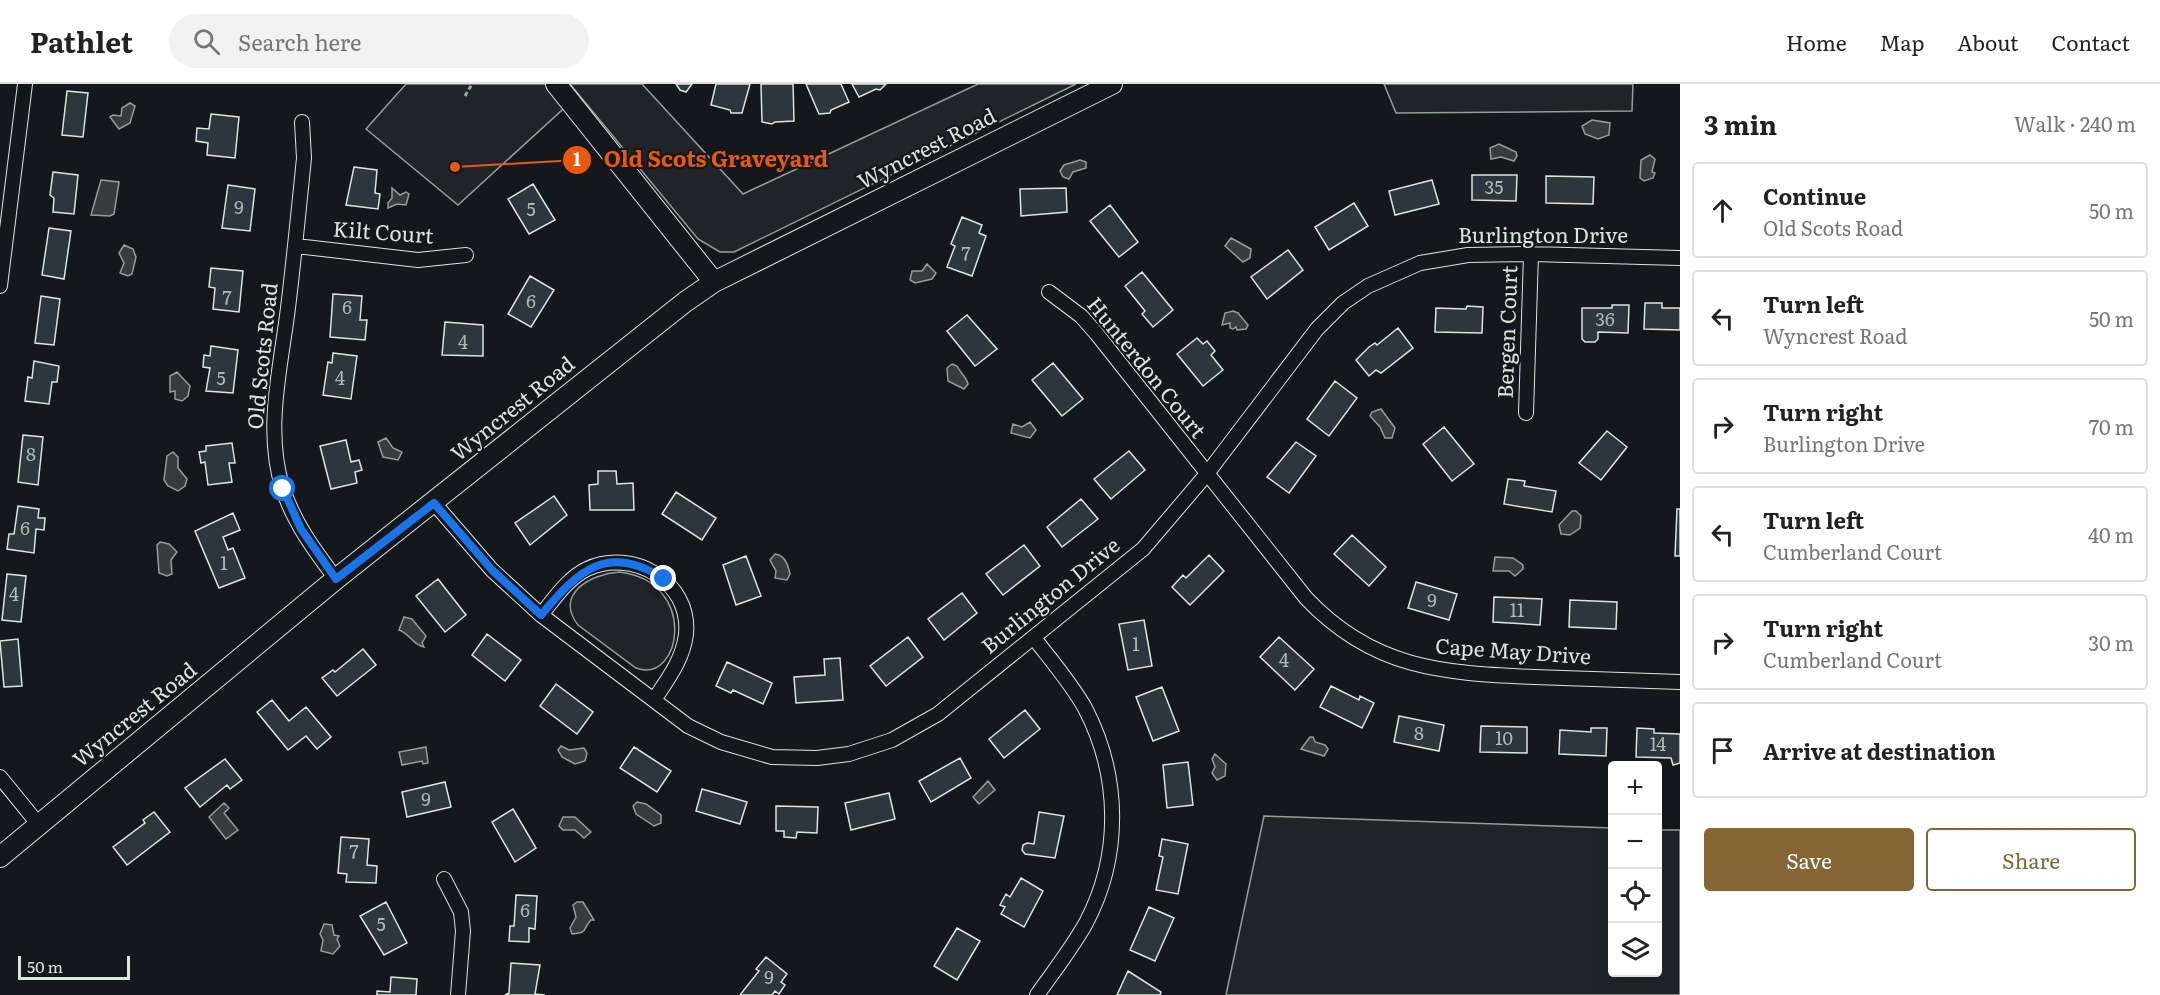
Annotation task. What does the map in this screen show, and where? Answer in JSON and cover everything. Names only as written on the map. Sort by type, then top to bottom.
[{"type":"street","points":[[0,286],[4,220],[25,84]]},
{"type":"street","points":[[556,84],[714,282]]},
{"type":"street","name":"Wyncrest Road","points":[[0,857],[336,579],[685,302],[714,282],[1112,84]]},
{"type":"street","name":"Old Scots Road","points":[[302,122],[304,158],[296,246],[275,416],[276,453],[283,489],[294,517],[312,547],[336,579]]},
{"type":"street","name":"Kilt Court","points":[[296,246],[418,260],[466,255]]},
{"type":"street","name":"Burlington Drive","points":[[434,503],[492,570],[541,615],[688,726],[721,742],[772,757],[830,757],[870,748],[918,727],[1034,638],[1143,549],[1206,475],[1317,328],[1343,303],[1368,286],[1402,269],[1440,258],[1532,254],[1680,258]]},
{"type":"street","name":"Bergen Court","points":[[1526,413],[1532,254]]},
{"type":"street","name":"Hunterdon Court","points":[[1049,292],[1081,315],[1206,475]]},
{"type":"street","name":"Cape May Drive","points":[[1206,475],[1318,611],[1357,640],[1393,658],[1430,669],[1462,674],[1680,682]]},
{"type":"street","points":[[541,615],[574,577],[600,564],[630,563],[664,579],[678,598],[686,635],[682,653],[654,700]]},
{"type":"street","points":[[1034,638],[1074,690],[1095,729],[1109,772],[1113,820],[1108,862],[1096,901],[1072,945],[1037,995]]},
{"type":"street","points":[[0,777],[39,825]]},
{"type":"street","points":[[444,879],[461,912],[463,931],[458,995]]},
{"type":"path","points":[[465,96],[472,84]]},
{"type":"shaded area","points":[[406,84],[556,84],[572,101],[458,205],[366,129]]},
{"type":"shaded area","points":[[570,84],[642,84],[743,194],[978,84],[1076,84],[734,252],[720,252],[698,239]]},
{"type":"shaded area","points":[[1384,84],[1633,84],[1632,111],[1396,113]]},
{"type":"shaded area","points":[[130,103],[135,106],[130,123],[119,129],[110,117],[121,116],[122,108]]},
{"type":"shaded area","points":[[1592,120],[1610,123],[1609,135],[1598,139],[1585,134],[1582,126]]},
{"type":"shaded area","points":[[1499,144],[1516,152],[1517,156],[1514,161],[1501,157],[1491,159],[1490,148]]},
{"type":"shaded area","points":[[1650,155],[1655,159],[1652,172],[1655,173],[1653,178],[1644,181],[1640,178],[1641,160]]},
{"type":"shaded area","points":[[1080,160],[1086,162],[1086,168],[1073,172],[1069,179],[1063,177],[1060,171],[1064,165]]},
{"type":"shaded area","points":[[101,180],[119,182],[114,214],[110,216],[91,215]]},
{"type":"shaded area","points":[[392,188],[400,195],[406,192],[409,194],[406,205],[397,204],[388,208],[388,203],[392,198]]},
{"type":"shaded area","points":[[1231,238],[1251,249],[1250,258],[1243,262],[1225,246]]},
{"type":"shaded area","points":[[124,245],[133,249],[136,257],[132,274],[128,276],[120,273],[124,263],[119,253]]},
{"type":"shaded area","points":[[927,264],[936,273],[932,279],[915,283],[910,280],[912,271],[922,271]]},
{"type":"shaded area","points":[[1233,311],[1238,313],[1248,325],[1246,329],[1230,328],[1230,323],[1222,325],[1225,313]]},
{"type":"shaded area","points":[[952,364],[957,366],[968,384],[964,389],[948,381],[947,368]]},
{"type":"shaded area","points":[[177,372],[190,386],[188,396],[182,401],[175,399],[175,391],[170,392],[170,376]]},
{"type":"shaded area","points":[[1381,409],[1395,428],[1392,438],[1385,438],[1380,427],[1370,416],[1372,412]]},
{"type":"shaded area","points":[[1030,422],[1036,430],[1030,438],[1011,433],[1013,424],[1022,427]]},
{"type":"shaded area","points":[[386,438],[393,448],[402,452],[398,460],[383,457],[378,442]]},
{"type":"shaded area","points":[[173,452],[178,457],[178,468],[187,479],[185,486],[178,491],[168,486],[164,480],[167,456]]},
{"type":"shaded area","points":[[1572,511],[1576,511],[1581,516],[1580,528],[1570,535],[1561,534],[1559,525]]},
{"type":"shaded area","points":[[160,542],[169,544],[177,552],[171,560],[172,574],[167,576],[159,573],[157,545]]},
{"type":"shaded area","points":[[775,554],[784,558],[787,564],[790,574],[787,580],[775,578],[776,571],[770,560]]},
{"type":"shaded area","points":[[1495,557],[1513,558],[1523,565],[1523,569],[1515,576],[1509,571],[1493,571]]},
{"type":"shaded area","points":[[619,572],[645,579],[662,593],[672,611],[675,630],[672,647],[664,661],[652,669],[636,668],[578,625],[572,614],[570,604],[579,588],[587,581],[597,577]]},
{"type":"shaded area","points":[[404,617],[412,619],[426,636],[422,643],[424,647],[399,630]]},
{"type":"shaded area","points":[[1310,737],[1328,749],[1324,756],[1301,749]]},
{"type":"shaded area","points":[[561,746],[569,750],[584,748],[587,753],[585,761],[575,764],[562,757],[558,750]]},
{"type":"shaded area","points":[[426,747],[428,763],[423,764],[422,761],[402,765],[399,752]]},
{"type":"shaded area","points":[[1215,754],[1226,764],[1225,776],[1217,780],[1212,773],[1215,767],[1212,759]]},
{"type":"shaded area","points":[[988,781],[995,790],[979,804],[973,797]]},
{"type":"shaded area","points":[[637,802],[646,804],[661,815],[661,823],[654,826],[636,814],[633,806]]},
{"type":"shaded area","points":[[224,803],[229,808],[224,813],[238,830],[226,839],[209,817]]},
{"type":"shaded area","points":[[1264,816],[1608,828],[1608,977],[1662,977],[1662,830],[1680,830],[1680,995],[1226,995]]},
{"type":"shaded area","points":[[563,817],[575,817],[591,832],[584,838],[575,830],[563,830],[559,826]]},
{"type":"shaded area","points":[[583,902],[594,920],[591,920],[583,932],[572,934],[570,928],[576,917],[573,905]]},
{"type":"shaded area","points":[[324,924],[332,925],[334,935],[339,936],[337,939],[340,946],[333,954],[321,951],[323,940],[320,934]]},
{"type":"building","points":[[676,84],[692,84],[686,92],[680,90]]},
{"type":"building","points":[[716,84],[750,84],[742,113],[731,113],[730,110],[711,105]]},
{"type":"building","points":[[761,84],[793,84],[794,121],[772,124],[762,122]]},
{"type":"building","points":[[806,84],[841,84],[849,102],[831,110],[830,113],[819,114]]},
{"type":"building","points":[[852,84],[886,84],[880,90],[876,89],[859,97]]},
{"type":"building","points":[[67,91],[88,93],[83,137],[62,135]]},
{"type":"building","points":[[211,114],[239,117],[235,158],[207,155],[208,143],[196,141],[197,128],[209,129]]},
{"type":"building","points":[[354,167],[377,170],[375,193],[380,194],[378,209],[346,205]]},
{"type":"building","points":[[53,172],[78,175],[74,214],[53,212],[54,198],[50,195]]},
{"type":"building","points":[[1472,175],[1517,175],[1516,201],[1472,200]]},
{"type":"building","points":[[1546,176],[1594,177],[1593,204],[1546,203]]},
{"type":"building","points":[[1432,180],[1439,204],[1395,215],[1389,191]]},
{"type":"building","points":[[533,184],[555,220],[529,234],[508,199]]},
{"type":"building","points":[[228,185],[255,189],[250,231],[222,228]]},
{"type":"building","points":[[1066,188],[1067,212],[1021,216],[1020,189]]},
{"type":"building","points":[[1354,203],[1368,226],[1329,250],[1315,227]]},
{"type":"building","points":[[1110,205],[1138,242],[1119,257],[1090,221]]},
{"type":"building","points":[[962,217],[982,225],[979,233],[986,236],[972,276],[947,267],[955,246],[951,244]]},
{"type":"building","points":[[49,228],[71,231],[64,279],[42,275]]},
{"type":"building","points":[[1288,250],[1303,270],[1267,299],[1251,277]]},
{"type":"building","points":[[211,268],[243,271],[239,312],[213,309],[215,288],[209,287]]},
{"type":"building","points":[[1142,272],[1173,310],[1153,327],[1142,314],[1145,311],[1125,286]]},
{"type":"building","points":[[530,276],[554,290],[531,327],[508,314]]},
{"type":"building","points":[[333,294],[362,296],[360,320],[367,320],[365,340],[330,337]]},
{"type":"building","points":[[41,296],[60,299],[54,345],[35,343]]},
{"type":"building","points":[[1645,303],[1662,303],[1662,308],[1680,308],[1680,330],[1644,329]]},
{"type":"building","points":[[1612,305],[1629,305],[1628,333],[1598,332],[1598,339],[1595,342],[1585,342],[1582,339],[1582,308],[1612,308]]},
{"type":"building","points":[[1467,306],[1483,307],[1482,333],[1435,332],[1436,308],[1466,309]]},
{"type":"building","points":[[967,315],[997,349],[975,366],[947,331]]},
{"type":"building","points":[[445,322],[483,325],[483,356],[442,355]]},
{"type":"building","points":[[1398,328],[1413,348],[1381,373],[1376,370],[1369,376],[1356,360],[1369,347],[1375,343],[1377,345]]},
{"type":"building","points":[[1197,338],[1203,344],[1207,341],[1215,351],[1211,355],[1223,370],[1203,386],[1177,354]]},
{"type":"building","points":[[211,346],[238,350],[233,393],[206,391],[210,368],[203,367],[204,355],[210,356]]},
{"type":"building","points":[[333,353],[357,356],[351,399],[323,395],[328,362],[332,363]]},
{"type":"building","points":[[34,361],[59,366],[57,382],[52,382],[49,404],[25,401],[28,377],[32,378]]},
{"type":"building","points":[[1053,363],[1083,399],[1062,416],[1032,380]]},
{"type":"building","points":[[1335,381],[1357,398],[1329,436],[1307,419]]},
{"type":"building","points":[[1444,427],[1474,464],[1452,481],[1423,444]]},
{"type":"building","points":[[1607,431],[1627,447],[1601,480],[1579,463]]},
{"type":"building","points":[[23,435],[43,437],[38,485],[18,482]]},
{"type":"building","points":[[346,440],[351,462],[359,460],[362,470],[355,472],[357,483],[331,489],[320,446]]},
{"type":"building","points":[[1296,442],[1316,456],[1289,493],[1267,477]]},
{"type":"building","points":[[232,443],[235,463],[229,463],[232,482],[208,485],[205,462],[201,463],[199,452],[206,451],[206,446]]},
{"type":"building","points":[[1129,451],[1145,470],[1111,499],[1094,479]]},
{"type":"building","points":[[598,471],[616,471],[617,484],[633,483],[634,510],[590,510],[589,485],[598,484]]},
{"type":"building","points":[[1508,479],[1525,481],[1524,486],[1556,491],[1552,512],[1504,504]]},
{"type":"building","points":[[676,492],[716,518],[702,540],[662,514]]},
{"type":"building","points":[[554,496],[567,515],[530,545],[515,523]]},
{"type":"building","points":[[1081,499],[1098,519],[1062,547],[1047,527]]},
{"type":"building","points":[[18,506],[39,509],[38,518],[45,518],[44,530],[36,529],[34,553],[7,549],[9,534],[14,534]]},
{"type":"building","points":[[1677,509],[1680,509],[1680,556],[1675,556]]},
{"type":"building","points":[[233,513],[240,530],[223,537],[228,550],[233,548],[245,578],[219,588],[195,531]]},
{"type":"building","points":[[1352,535],[1386,567],[1369,586],[1334,554]]},
{"type":"building","points":[[1024,545],[1040,566],[1003,595],[986,574]]},
{"type":"building","points":[[1209,555],[1224,571],[1190,605],[1172,587],[1183,575],[1186,578]]},
{"type":"building","points":[[746,556],[761,596],[736,605],[723,565]]},
{"type":"building","points":[[7,574],[26,576],[21,622],[2,620]]},
{"type":"building","points":[[438,579],[466,615],[445,632],[416,596]]},
{"type":"building","points":[[1416,582],[1457,594],[1449,620],[1408,608]]},
{"type":"building","points":[[962,593],[977,613],[944,640],[928,619]]},
{"type":"building","points":[[1494,597],[1542,599],[1540,625],[1493,622]]},
{"type":"building","points":[[1570,600],[1617,602],[1616,629],[1569,627]]},
{"type":"building","points":[[1144,620],[1152,666],[1128,670],[1119,624]]},
{"type":"building","points":[[487,634],[521,660],[505,681],[472,655]]},
{"type":"building","points":[[908,637],[923,657],[886,686],[870,666]]},
{"type":"building","points":[[1279,637],[1314,669],[1295,690],[1260,657]]},
{"type":"building","points":[[18,639],[22,686],[4,687],[0,641]]},
{"type":"building","points":[[363,649],[376,665],[337,696],[322,678],[333,670],[335,672]]},
{"type":"building","points":[[840,658],[843,700],[796,703],[794,677],[825,675],[824,659]]},
{"type":"building","points":[[727,662],[772,683],[763,704],[733,690],[731,693],[716,686]]},
{"type":"building","points":[[556,684],[593,712],[577,734],[540,706]]},
{"type":"building","points":[[1331,686],[1359,700],[1360,696],[1374,703],[1362,728],[1320,707]]},
{"type":"building","points":[[1162,687],[1179,731],[1153,741],[1136,697]]},
{"type":"building","points":[[272,700],[289,721],[306,707],[331,737],[317,749],[306,736],[288,750],[257,712]]},
{"type":"building","points":[[1025,710],[1040,729],[1004,758],[989,739]]},
{"type":"building","points":[[1399,716],[1444,725],[1439,751],[1394,742]]},
{"type":"building","points":[[1481,726],[1527,727],[1527,753],[1480,752]]},
{"type":"building","points":[[1591,728],[1607,728],[1606,756],[1559,754],[1560,730],[1591,732]]},
{"type":"building","points":[[1637,728],[1654,729],[1654,733],[1680,734],[1680,763],[1673,765],[1671,758],[1636,757]]},
{"type":"building","points":[[634,747],[671,771],[657,792],[620,768]]},
{"type":"building","points":[[960,758],[971,778],[931,802],[919,781]]},
{"type":"building","points":[[225,759],[242,780],[230,789],[227,785],[200,807],[185,788]]},
{"type":"building","points":[[1188,762],[1193,805],[1167,808],[1163,765]]},
{"type":"building","points":[[445,782],[451,807],[407,817],[402,792]]},
{"type":"building","points":[[702,789],[747,802],[740,824],[696,811]]},
{"type":"building","points":[[889,793],[895,819],[851,830],[845,803]]},
{"type":"building","points":[[776,806],[818,807],[817,833],[797,832],[796,838],[784,837],[784,831],[776,831]]},
{"type":"building","points":[[513,809],[536,848],[515,862],[492,822]]},
{"type":"building","points":[[154,812],[170,832],[127,865],[113,847],[145,823],[143,820]]},
{"type":"building","points":[[1039,812],[1064,816],[1055,858],[1025,854],[1022,850],[1023,845],[1027,843],[1034,844]]},
{"type":"building","points":[[341,837],[369,839],[367,865],[377,866],[376,883],[346,882],[347,874],[338,873]]},
{"type":"building","points":[[1162,839],[1188,844],[1178,894],[1156,890],[1163,857],[1159,856]]},
{"type":"building","points":[[1021,878],[1043,891],[1024,927],[1001,914],[1005,907],[1000,905],[1006,894],[1010,897]]},
{"type":"building","points":[[516,895],[537,896],[535,929],[529,928],[529,942],[509,941],[510,926],[514,926]]},
{"type":"building","points":[[386,902],[407,943],[384,955],[360,916]]},
{"type":"building","points":[[1149,907],[1174,918],[1155,961],[1130,950]]},
{"type":"building","points":[[957,928],[980,941],[957,980],[934,966]]},
{"type":"building","points":[[766,957],[787,974],[781,982],[785,985],[779,994],[775,991],[772,995],[740,995],[759,971],[756,969]]},
{"type":"building","points":[[511,963],[540,965],[535,994],[545,995],[505,995],[509,993]]},
{"type":"building","points":[[1128,971],[1161,992],[1160,995],[1117,995]]},
{"type":"building","points":[[391,977],[417,979],[416,995],[377,995],[377,991],[390,992]]},
{"type":"place","name":"Old Scots Graveyard","points":[[455,167]]},
{"type":"route","points":[[283,489],[301,529],[336,579],[434,503],[492,570],[541,615],[574,577],[600,564],[630,563],[649,569],[664,579]]}]
